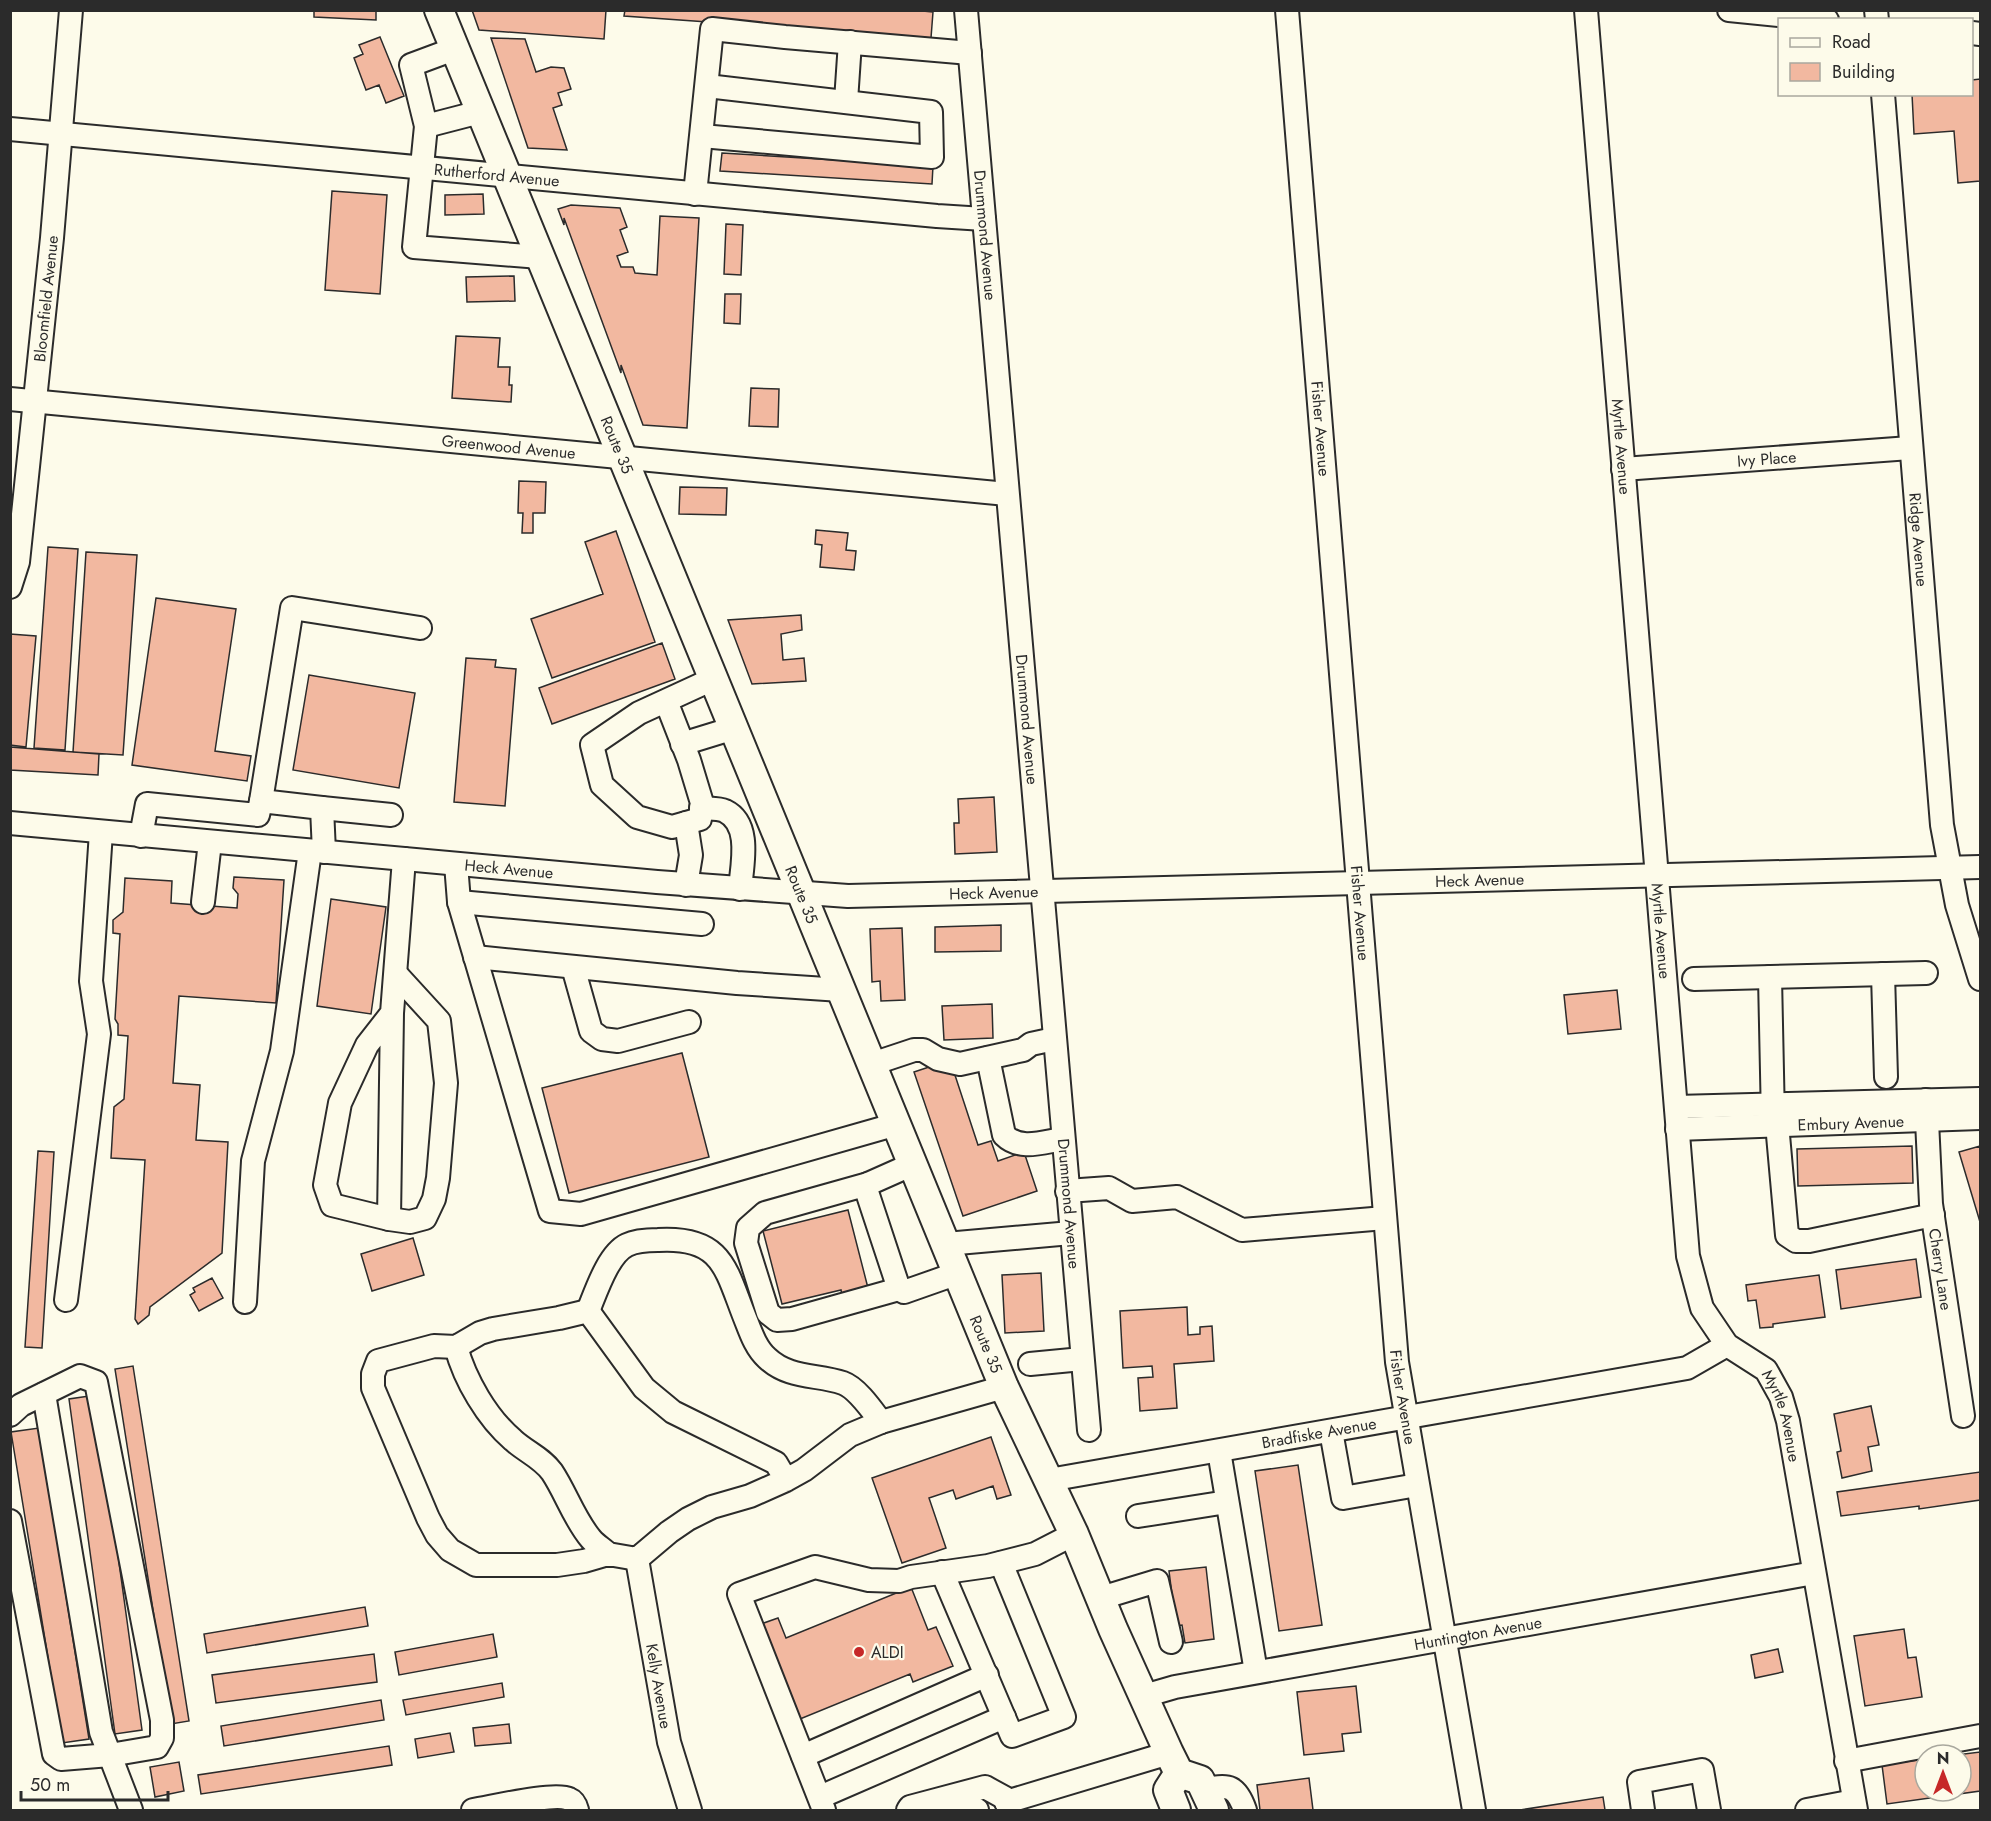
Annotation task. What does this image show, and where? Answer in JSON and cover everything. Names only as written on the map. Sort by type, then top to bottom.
[{"type":"main road","name":"Route 35","points":[[439,10],[1004,1387],[1074,1534],[1113,1629],[1174,1763]]},
{"type":"main road","points":[[1176,1810],[1168,1790],[1174,1763],[1200,1780],[1209,1800]]},
{"type":"street","name":"Bloomfield Avenue","points":[[10,587],[18,562],[52,238],[71,10]]},
{"type":"street","name":"Drummond Avenue","points":[[966,10],[1089,1430]]},
{"type":"street","name":"Fisher Avenue","points":[[1287,10],[1397,1362],[1474,1810]]},
{"type":"street","name":"Myrtle Avenue","points":[[1586,10],[1688,1256],[1702,1308],[1727,1345],[1766,1370],[1781,1397],[1788,1421],[1855,1806]]},
{"type":"street","points":[[1729,10],[1806,18]]},
{"type":"street","points":[[695,194],[712,29],[970,53]]},
{"type":"street","points":[[846,101],[850,42]]},
{"type":"street","points":[[454,49],[411,65],[426,126],[414,247],[540,256]]},
{"type":"street","points":[[702,136],[932,157],[931,112],[706,86]]},
{"type":"street","name":"Ridge Avenue","points":[[1883,96],[1942,825],[1957,905],[1980,980]]},
{"type":"street","points":[[426,126],[480,112]]},
{"type":"street","name":"Rutherford Avenue","points":[[10,129],[984,219]]},
{"type":"street","name":"Greenwood Avenue","points":[[10,399],[1007,494]]},
{"type":"street","name":"Ivy Place","points":[[1623,469],[1910,448]]},
{"type":"street","points":[[253,846],[292,608],[420,628]]},
{"type":"street","points":[[713,679],[639,713],[592,745],[602,785],[637,817],[672,827],[694,815],[725,811],[741,827],[743,844],[740,889]]},
{"type":"street","points":[[666,701],[702,802],[694,815],[686,885]]},
{"type":"street","points":[[682,744],[734,728]]},
{"type":"street","points":[[141,836],[147,804],[322,808],[391,815]]},
{"type":"street","points":[[244,1302],[253,1161],[282,1051],[317,852],[322,808]]},
{"type":"street","name":"Heck Avenue","points":[[11,824],[686,885],[848,896],[1980,867]]},
{"type":"street","points":[[66,1300],[99,1034],[91,981],[101,832]]},
{"type":"street","points":[[203,902],[210,842]]},
{"type":"street","points":[[389,1219],[392,1013],[404,860]]},
{"type":"street","points":[[456,864],[459,902],[550,1211],[581,1214],[897,1124]]},
{"type":"street","points":[[654,920],[657,882]]},
{"type":"street","points":[[459,902],[702,924]]},
{"type":"street","points":[[476,957],[737,983],[841,990]]},
{"type":"street","points":[[573,967],[591,1031],[602,1039],[618,1041],[689,1022]]},
{"type":"street","points":[[1694,979],[1926,973]]},
{"type":"street","points":[[392,1013],[367,1045],[340,1103],[325,1185],[332,1204],[410,1222],[425,1218],[434,1199],[438,1178],[446,1083],[439,1021],[396,974]]},
{"type":"street","points":[[1883,974],[1886,1077]]},
{"type":"street","points":[[1770,977],[1775,1118],[1787,1235],[1796,1240],[1809,1240],[1933,1215]]},
{"type":"street","points":[[872,1064],[914,1050],[923,1050],[938,1059],[960,1064],[1023,1050],[1031,1044],[1054,1039]]},
{"type":"street","points":[[988,1058],[1004,1135],[1023,1145],[1063,1139]]},
{"type":"street","name":"Embury Avenue","points":[[1676,1118],[1775,1118],[1927,1110],[1980,1099]]},
{"type":"street","name":"Embury Avenue","points":[[1927,1110],[1980,1118]]},
{"type":"street","name":"Cherry Lane","points":[[1927,1110],[1933,1215],[1963,1416]]},
{"type":"street","points":[[899,1289],[792,1319],[777,1320],[768,1313],[746,1244],[748,1228],[765,1213],[868,1184],[913,1164]]},
{"type":"street","points":[[868,1184],[866,1189],[899,1289],[904,1292],[958,1273]]},
{"type":"street","points":[[1067,1191],[1109,1188],[1132,1201],[1177,1197],[1242,1230],[1385,1218]]},
{"type":"street","points":[[946,1244],[1071,1233]]},
{"type":"street","points":[[588,1311],[607,1269],[617,1253],[627,1245],[666,1239],[687,1241],[706,1247],[724,1266],[754,1341],[766,1357],[779,1368],[799,1375],[845,1383],[864,1400],[881,1422]]},
{"type":"street","points":[[588,1311],[493,1329],[480,1333],[456,1347],[434,1346],[378,1361],[373,1374],[373,1388],[428,1518],[437,1535],[450,1550],[476,1565],[557,1565],[608,1554],[637,1559],[688,1519],[786,1480],[804,1470],[850,1435],[881,1422],[1004,1387]]},
{"type":"street","points":[[588,1311],[644,1388],[673,1412],[776,1463],[786,1480]]},
{"type":"street","name":"Bradfiske Avenue","points":[[1049,1480],[1687,1368],[1727,1345]]},
{"type":"street","points":[[456,1347],[460,1361],[490,1414],[512,1440],[543,1461],[582,1526],[592,1540],[608,1554]]},
{"type":"street","points":[[1030,1364],[1082,1359]]},
{"type":"street","points":[[10,1414],[21,1405],[80,1376],[96,1382],[162,1720],[162,1738],[158,1747],[110,1755],[61,1759],[54,1754],[10,1521]]},
{"type":"street","points":[[44,1394],[101,1732],[131,1810]]},
{"type":"street","points":[[1331,1431],[1343,1498],[1417,1485]]},
{"type":"street","points":[[1219,1451],[1256,1672]]},
{"type":"street","points":[[1138,1516],[1227,1502]]},
{"type":"street","points":[[1004,1718],[822,1804],[739,1594],[815,1567],[869,1580],[899,1581],[911,1577],[1001,1563],[1035,1554],[1074,1534]]},
{"type":"street","name":"Kelly Avenue","points":[[637,1559],[669,1742],[690,1810]]},
{"type":"street","points":[[942,1572],[1012,1736],[1064,1718],[1001,1563]]},
{"type":"street","name":"Huntington Avenue","points":[[1144,1696],[1175,1687],[1256,1672],[1814,1573]]},
{"type":"street","points":[[1101,1598],[1156,1581],[1171,1642]]},
{"type":"street","points":[[803,1756],[987,1675]]},
{"type":"street","points":[[1846,1761],[1980,1736]]},
{"type":"street","points":[[913,1809],[985,1786],[1005,1798],[1007,1806],[1174,1763]]},
{"type":"street","points":[[1643,1810],[1639,1782],[1702,1770],[1709,1810]]},
{"type":"street","points":[[1209,1800],[1214,1788],[1230,1787],[1239,1794],[1245,1810]]},
{"type":"street","points":[[473,1810],[552,1798],[568,1798],[576,1807]]},
{"type":"street","points":[[946,1810],[967,1804],[977,1810]]},
{"type":"street","points":[[1807,1810],[1855,1806]]},
{"type":"building","points":[[314,10],[376,10],[376,20],[314,17]]},
{"type":"building","points":[[472,10],[606,10],[604,39],[479,30]]},
{"type":"building","points":[[625,10],[912,10],[933,12],[931,38],[624,16]]},
{"type":"building","points":[[380,37],[404,96],[386,103],[379,85],[366,90],[354,58],[363,54],[359,45]]},
{"type":"building","points":[[491,38],[525,39],[536,72],[551,67],[564,68],[571,89],[558,93],[562,105],[553,108],[567,150],[528,148]]},
{"type":"building","points":[[1980,79],[1980,181],[1958,183],[1954,131],[1914,134],[1912,96],[1973,96],[1973,80]]},
{"type":"building","points":[[722,153],[933,166],[932,184],[720,171]]},
{"type":"building","points":[[332,191],[387,195],[380,294],[325,290]]},
{"type":"building","points":[[483,194],[484,214],[445,215],[445,195]]},
{"type":"building","points":[[571,205],[620,208],[627,227],[620,230],[628,252],[617,256],[621,267],[633,267],[635,273],[657,275],[660,216],[699,218],[687,428],[643,425],[621,365],[621,373],[564,218],[564,225],[558,209]]},
{"type":"building","points":[[726,224],[743,225],[741,275],[724,274]]},
{"type":"building","points":[[514,276],[515,301],[467,302],[466,277]]},
{"type":"building","points":[[725,294],[741,294],[740,324],[724,323]]},
{"type":"building","points":[[456,336],[500,338],[498,367],[510,367],[511,402],[452,398]]},
{"type":"building","points":[[751,388],[779,389],[778,427],[749,426]]},
{"type":"building","points":[[519,481],[546,482],[545,513],[533,513],[533,533],[522,533],[523,513],[518,513]]},
{"type":"building","points":[[680,487],[727,488],[726,515],[679,514]]},
{"type":"building","points":[[816,530],[848,533],[846,550],[856,551],[854,570],[820,567],[822,545],[815,544]]},
{"type":"building","points":[[616,531],[655,642],[552,678],[531,619],[603,594],[585,542]]},
{"type":"building","points":[[48,547],[78,549],[65,750],[34,748]]},
{"type":"building","points":[[86,552],[137,555],[123,755],[73,752]]},
{"type":"building","points":[[156,598],[236,609],[215,751],[251,756],[247,781],[132,765]]},
{"type":"building","points":[[801,615],[802,630],[781,634],[783,660],[804,658],[806,681],[752,684],[728,620]]},
{"type":"building","points":[[10,634],[36,636],[26,747],[10,745]]},
{"type":"building","points":[[662,643],[675,679],[552,724],[539,688]]},
{"type":"building","points":[[466,658],[496,660],[495,667],[516,669],[505,806],[454,802]]},
{"type":"building","points":[[309,675],[415,693],[399,788],[293,770]]},
{"type":"building","points":[[10,747],[99,754],[98,775],[10,770]]},
{"type":"building","points":[[994,797],[997,852],[955,854],[954,823],[959,823],[958,799]]},
{"type":"building","points":[[234,877],[284,880],[276,1003],[179,996],[173,1083],[200,1085],[196,1140],[228,1142],[222,1253],[150,1307],[149,1315],[138,1324],[135,1319],[145,1160],[111,1158],[114,1107],[124,1099],[128,1036],[118,1035],[118,1024],[115,1019],[120,934],[113,933],[113,920],[123,912],[125,878],[172,881],[171,903],[237,908],[238,894],[233,888]]},
{"type":"building","points":[[331,899],[386,907],[371,1014],[317,1006]]},
{"type":"building","points":[[1001,925],[1001,951],[935,952],[935,927]]},
{"type":"building","points":[[902,928],[905,1000],[881,1001],[880,981],[872,982],[870,929]]},
{"type":"building","points":[[1617,990],[1621,1029],[1568,1034],[1564,995]]},
{"type":"building","points":[[992,1004],[993,1038],[944,1040],[942,1006]]},
{"type":"building","points":[[682,1053],[709,1157],[569,1193],[542,1088]]},
{"type":"building","points":[[950,1060],[978,1145],[991,1141],[998,1161],[1024,1152],[1037,1191],[963,1216],[914,1072]]},
{"type":"building","points":[[1912,1146],[1913,1183],[1798,1186],[1797,1149]]},
{"type":"building","points":[[1980,1146],[1980,1222],[1959,1152]]},
{"type":"building","points":[[38,1151],[54,1152],[42,1348],[25,1347]]},
{"type":"building","points":[[848,1210],[868,1288],[842,1295],[841,1290],[782,1304],[763,1231]]},
{"type":"building","points":[[413,1238],[424,1275],[372,1291],[361,1254]]},
{"type":"building","points":[[1916,1259],[1921,1297],[1841,1309],[1836,1270]]},
{"type":"building","points":[[1041,1273],[1044,1331],[1005,1333],[1002,1275]]},
{"type":"building","points":[[1819,1275],[1825,1317],[1760,1328],[1756,1300],[1748,1301],[1746,1285]]},
{"type":"building","points":[[212,1278],[223,1298],[199,1311],[190,1295],[195,1292],[193,1288]]},
{"type":"building","points":[[1187,1307],[1188,1335],[1200,1334],[1200,1327],[1212,1326],[1214,1361],[1174,1364],[1177,1408],[1140,1411],[1138,1378],[1153,1377],[1152,1366],[1123,1368],[1120,1311]]},
{"type":"building","points":[[133,1366],[189,1721],[171,1724],[115,1369]]},
{"type":"building","points":[[96,1395],[142,1730],[115,1734],[69,1399]]},
{"type":"building","points":[[1871,1406],[1879,1445],[1868,1447],[1872,1471],[1842,1478],[1837,1452],[1841,1451],[1834,1414]]},
{"type":"building","points":[[39,1428],[89,1739],[62,1743],[11,1432]]},
{"type":"building","points":[[991,1437],[1011,1495],[997,1499],[993,1486],[956,1499],[953,1490],[929,1498],[946,1548],[902,1563],[872,1478]]},
{"type":"building","points":[[1298,1465],[1322,1625],[1279,1631],[1255,1471]]},
{"type":"building","points":[[1980,1472],[1980,1500],[1919,1509],[1919,1506],[1841,1516],[1837,1492]]},
{"type":"building","points":[[1206,1567],[1214,1639],[1185,1643],[1182,1625],[1176,1626],[1169,1571]]},
{"type":"building","name":"ALDI","points":[[911,1587],[928,1630],[936,1627],[953,1666],[913,1682],[910,1674],[800,1719],[761,1624],[778,1618],[786,1638]]},
{"type":"building","points":[[365,1607],[368,1626],[207,1653],[204,1634]]},
{"type":"building","points":[[1904,1629],[1908,1658],[1916,1657],[1922,1697],[1865,1706],[1854,1636]]},
{"type":"building","points":[[493,1634],[497,1657],[399,1675],[395,1652]]},
{"type":"building","points":[[1778,1649],[1783,1672],[1755,1678],[1751,1655]]},
{"type":"building","points":[[374,1654],[377,1682],[216,1703],[212,1675]]},
{"type":"building","points":[[502,1683],[504,1697],[406,1715],[403,1700]]},
{"type":"building","points":[[1356,1686],[1361,1732],[1342,1734],[1344,1751],[1304,1755],[1297,1692]]},
{"type":"building","points":[[381,1700],[384,1720],[224,1746],[221,1726]]},
{"type":"building","points":[[509,1724],[511,1743],[475,1746],[473,1728]]},
{"type":"building","points":[[450,1733],[454,1752],[418,1758],[415,1739]]},
{"type":"building","points":[[389,1746],[392,1765],[201,1794],[198,1775]]},
{"type":"building","points":[[1980,1752],[1980,1791],[1973,1792],[1973,1753]]},
{"type":"building","points":[[1913,1761],[1913,1800],[1887,1804],[1882,1765]]},
{"type":"building","points":[[179,1762],[184,1791],[155,1797],[150,1767]]},
{"type":"building","points":[[1309,1778],[1313,1810],[1260,1810],[1257,1785]]},
{"type":"building","points":[[1603,1797],[1605,1810],[1520,1810]]},
{"type":"place","name":"ALDI","points":[[859,1652]]}]
